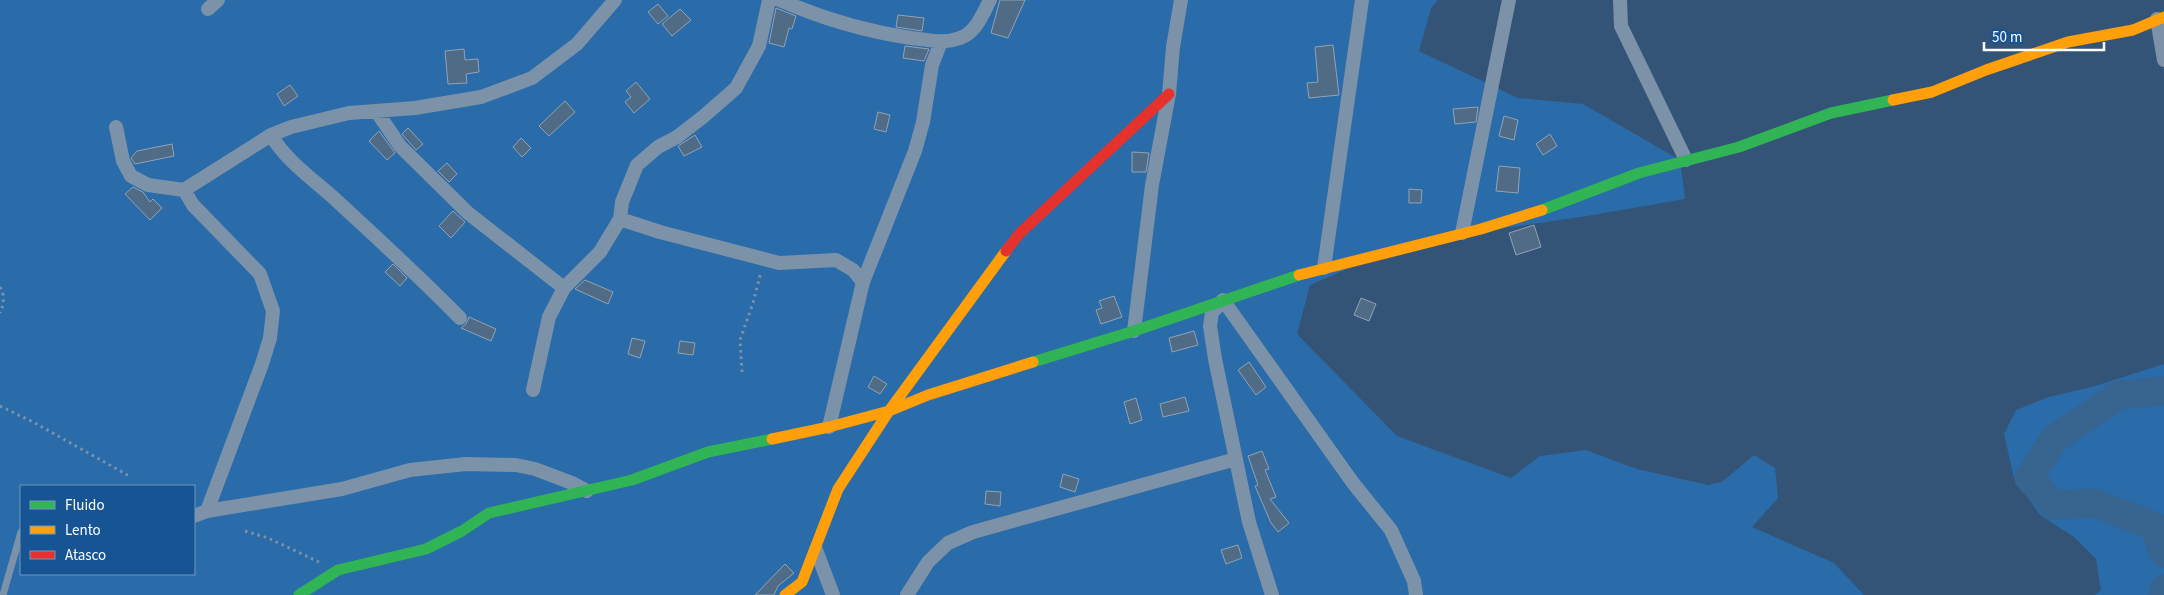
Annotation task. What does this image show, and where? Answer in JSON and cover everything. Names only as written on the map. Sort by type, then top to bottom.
[{"type":"street","points":[[116,127],[123,161],[131,176],[148,185],[184,190],[271,136],[291,127],[349,113],[377,112],[482,97],[532,78],[577,44],[615,0]]},
{"type":"street","points":[[533,390],[550,317],[564,288],[600,252],[620,219],[622,202],[637,165],[658,147],[677,137],[704,116],[736,88],[759,46],[769,0]]},
{"type":"street","points":[[780,0],[816,16],[874,33],[941,42],[962,38],[975,28],[990,0]]},
{"type":"street","points":[[1134,331],[1152,185],[1169,94],[1173,46],[1180,0]]},
{"type":"street","points":[[1324,268],[1362,0]]},
{"type":"street","points":[[1462,233],[1509,0]]},
{"type":"street","points":[[1620,0],[1621,26],[1686,160]]},
{"type":"street","points":[[299,595],[338,570],[426,549],[462,531],[489,513],[632,480],[708,452],[889,412],[928,395],[1134,331],[1324,268],[1536,212],[1640,173],[1739,147],[1831,113],[1932,92],[1986,70],[2068,42],[2133,30],[2161,18],[2164,60]]},
{"type":"street","points":[[829,426],[863,282],[915,150],[923,122],[932,65],[941,42]]},
{"type":"street","points":[[785,595],[802,582],[816,550],[838,489],[889,412],[1018,234],[1169,94]]},
{"type":"street","points":[[377,112],[400,146],[468,213],[564,288]]},
{"type":"street","points":[[271,136],[276,144],[296,164],[414,272],[460,318]]},
{"type":"street","points":[[184,190],[193,205],[260,274],[273,311],[270,338],[262,364],[207,511]]},
{"type":"street","points":[[620,219],[660,232],[764,259],[792,264],[836,260],[853,270],[863,282]]},
{"type":"street","points":[[1223,300],[1212,312],[1210,326],[1215,359],[1249,522],[1272,595]]},
{"type":"street","points":[[1223,300],[1354,484],[1391,530],[1414,581],[1416,595]]},
{"type":"street","points":[[907,595],[928,562],[948,543],[973,532],[1236,459]]},
{"type":"street","points":[[195,516],[207,511],[342,489],[410,470],[466,464],[516,465],[535,469],[572,483],[587,491]]},
{"type":"street","points":[[816,550],[832,595]]},
{"type":"lane","points":[[3,595],[20,536]]},
{"type":"path","points":[[742,372],[740,340],[753,303],[764,259]]},
{"type":"path","points":[[0,287],[4,293],[3,306],[0,313]]},
{"type":"path","points":[[0,406],[35,423],[131,477]]},
{"type":"path","points":[[245,531],[268,538],[338,570]]},
{"type":"shaded area","points":[[0,0],[1438,0],[1431,8],[1419,51],[1518,98],[1583,104],[1680,160],[1685,199],[1587,216],[1410,242],[1310,285],[1297,334],[1397,436],[1511,478],[1540,456],[1586,450],[1637,469],[1708,485],[1722,482],[1754,455],[1775,468],[1778,498],[1752,527],[1834,563],[1864,595],[0,595]]},
{"type":"shaded area","points":[[2164,364],[2164,595],[2095,595],[2101,590],[2096,559],[2074,537],[2040,515],[2014,478],[2004,434],[2016,410],[2049,397],[2095,386]]},
{"type":"building","points":[[1000,0],[1025,0],[1008,38],[991,33]]},
{"type":"building","points":[[658,4],[668,16],[658,24],[648,12]]},
{"type":"building","points":[[776,8],[796,16],[792,29],[789,28],[784,47],[769,43]]},
{"type":"building","points":[[680,9],[691,20],[672,36],[662,24]]},
{"type":"building","points":[[898,15],[924,18],[922,31],[896,27]]},
{"type":"building","points":[[1333,45],[1339,95],[1309,98],[1307,83],[1318,82],[1315,47]]},
{"type":"building","points":[[905,46],[929,49],[924,61],[903,58]]},
{"type":"building","points":[[464,49],[465,60],[478,59],[479,72],[466,74],[467,83],[448,84],[445,51]]},
{"type":"building","points":[[636,82],[650,99],[634,113],[625,102],[631,97],[626,91]]},
{"type":"building","points":[[290,85],[298,96],[284,106],[277,94]]},
{"type":"building","points":[[565,101],[575,112],[549,136],[539,126]]},
{"type":"building","points":[[1478,107],[1476,122],[1455,124],[1453,109]]},
{"type":"building","points":[[878,112],[890,115],[886,132],[874,129]]},
{"type":"building","points":[[1504,116],[1518,120],[1514,140],[1499,136]]},
{"type":"building","points":[[408,128],[423,144],[416,150],[402,134]]},
{"type":"building","points":[[379,131],[395,153],[387,160],[369,141]]},
{"type":"building","points":[[1550,134],[1557,146],[1543,155],[1536,144]]},
{"type":"building","points":[[695,135],[702,147],[684,156],[678,146]]},
{"type":"building","points":[[521,138],[531,148],[522,157],[513,147]]},
{"type":"building","points":[[172,144],[174,156],[135,164],[131,158],[137,151]]},
{"type":"building","points":[[1132,152],[1149,153],[1146,172],[1132,172]]},
{"type":"building","points":[[447,163],[457,174],[449,182],[438,171]]},
{"type":"building","points":[[1499,166],[1520,168],[1518,193],[1496,191]]},
{"type":"building","points":[[133,187],[143,192],[150,202],[153,199],[162,208],[150,220],[125,194]]},
{"type":"building","points":[[1409,189],[1422,190],[1421,203],[1409,203]]},
{"type":"building","points":[[453,211],[465,222],[451,238],[439,226]]},
{"type":"building","points":[[1534,225],[1541,247],[1516,255],[1509,233]]},
{"type":"building","points":[[393,264],[407,278],[400,286],[385,272]]},
{"type":"building","points":[[585,280],[613,292],[608,304],[575,289]]},
{"type":"building","points":[[1114,296],[1122,317],[1101,324],[1096,310],[1102,308],[1099,301]]},
{"type":"building","points":[[1361,298],[1376,304],[1369,321],[1354,315]]},
{"type":"building","points":[[469,317],[496,329],[491,341],[461,328],[466,324]]},
{"type":"building","points":[[1194,331],[1198,345],[1172,352],[1169,338]]},
{"type":"building","points":[[632,338],[645,341],[640,358],[628,354]]},
{"type":"building","points":[[680,341],[695,343],[693,355],[678,353]]},
{"type":"building","points":[[1249,362],[1266,387],[1256,395],[1238,370]]},
{"type":"building","points":[[874,376],[887,384],[880,394],[868,387]]},
{"type":"building","points":[[1185,397],[1189,411],[1163,417],[1160,404]]},
{"type":"building","points":[[1136,398],[1142,420],[1130,424],[1124,402]]},
{"type":"building","points":[[1262,451],[1269,469],[1265,470],[1276,497],[1270,499],[1289,523],[1278,532],[1271,523],[1255,486],[1258,485],[1248,456]]},
{"type":"building","points":[[1063,474],[1079,479],[1075,492],[1060,487]]},
{"type":"building","points":[[986,491],[1001,492],[1000,506],[985,504]]},
{"type":"building","points":[[1238,545],[1242,558],[1226,564],[1221,550]]},
{"type":"building","points":[[785,564],[794,573],[778,586],[774,595],[755,595]]},
{"type":"waterway","points":[[2164,391],[2119,395],[2054,439],[2029,478],[2054,505],[2094,503],[2154,526],[2164,553]]},
{"type":"waterway","points":[[2163,595],[2164,589]]},
{"type":"traffic: fast","points":[[1542,210],[1639,173],[1739,147],[1831,113],[1893,100]]},
{"type":"traffic: fast","points":[[1033,362],[1134,331],[1299,275]]},
{"type":"traffic: fast","points":[[299,595],[338,570],[426,549],[462,531],[489,513],[632,480],[708,452],[772,439]]},
{"type":"traffic: slow","points":[[1893,100],[1932,92],[1986,70],[2068,42],[2133,30],[2164,17]]},
{"type":"traffic: slow","points":[[1299,275],[1481,229],[1542,210]]},
{"type":"traffic: slow","points":[[772,439],[829,427],[889,411],[1006,251]]},
{"type":"traffic: slow","points":[[785,595],[802,582],[838,489],[889,411],[928,395],[1033,362]]},
{"type":"traffic: jam","points":[[1006,251],[1019,234],[1169,94]]}]
